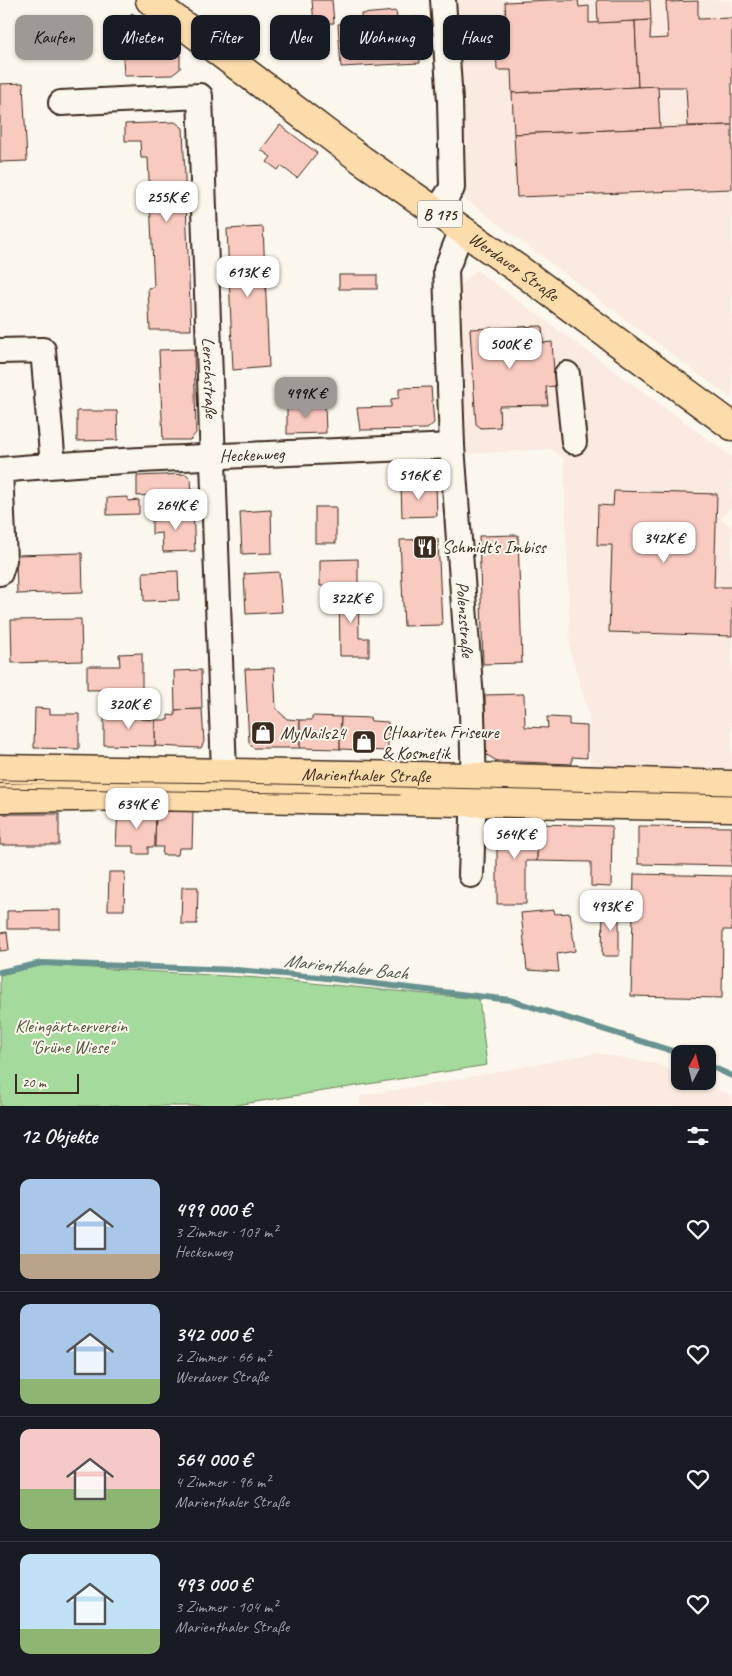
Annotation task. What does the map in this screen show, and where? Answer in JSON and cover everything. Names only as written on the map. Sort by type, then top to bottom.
[{"type":"main road","name":"Werdauer Straße","points":[[150,0],[362,160],[462,229],[732,426]]},
{"type":"main road","name":"Marienthaler Straße","points":[[0,768],[224,785],[473,789],[732,785]]},
{"type":"main road","name":"Marienthaler Straße","points":[[0,798],[148,796],[224,785]]},
{"type":"main road","name":"Marienthaler Straße","points":[[473,789],[732,807]]},
{"type":"street","points":[[436,212],[452,188],[450,101],[444,0]]},
{"type":"street","name":"Lerschstraße","points":[[61,103],[200,96],[224,785]]},
{"type":"street","name":"Polenzstraße","points":[[462,229],[446,270],[452,446],[472,713],[471,876]]},
{"type":"street","points":[[0,351],[43,350],[53,465]]},
{"type":"street","points":[[567,374],[574,442]]},
{"type":"street","name":"Heckenweg","points":[[0,470],[53,465],[214,456],[452,446]]},
{"type":"street","points":[[0,470],[4,560],[0,573]]},
{"type":"shaded area","points":[[451,0],[732,0],[732,399],[464,198],[455,60],[510,60],[510,15],[452,15]]},
{"type":"shaded area","points":[[476,270],[732,457],[732,505],[721,519],[732,527],[732,770],[590,766],[589,715],[570,650],[564,459],[550,449],[467,454],[460,286]]},
{"type":"shaded area","points":[[596,1053],[656,1064],[671,1070],[671,1090],[716,1089],[732,1096],[732,1106],[360,1106],[360,1096]]},
{"type":"green space","name":"Kleingärtnerverein \"Grüne Wiese\"","points":[[43,965],[259,978],[479,999],[487,1065],[230,1106],[0,1106],[0,975]]},
{"type":"building","points":[[312,0],[332,0],[334,23],[330,23],[330,15],[313,15]]},
{"type":"building","points":[[578,0],[579,7],[589,6],[589,23],[635,21],[638,87],[512,93],[511,70],[497,70],[497,60],[510,60],[510,15],[506,15],[505,2]]},
{"type":"building","points":[[597,0],[650,0],[651,20],[598,23]]},
{"type":"building","points":[[698,1],[698,19],[732,18],[732,125],[688,126],[686,87],[638,87],[635,21],[651,20],[650,39],[668,38],[666,2]]},
{"type":"building","points":[[396,11],[396,15],[361,15]]},
{"type":"building","points":[[338,24],[340,24],[340,53]]},
{"type":"building","points":[[123,60],[180,60],[180,69],[172,75],[124,76]]},
{"type":"building","points":[[341,60],[420,60],[420,63],[341,67]]},
{"type":"building","points":[[23,83],[27,161],[0,162],[0,84]]},
{"type":"building","points":[[658,86],[660,128],[514,134],[512,93]]},
{"type":"building","points":[[175,122],[183,128],[191,330],[150,330],[148,288],[154,287],[148,158],[141,158],[140,141],[125,141],[125,124]]},
{"type":"building","points":[[280,125],[317,153],[297,178],[281,166],[278,170],[267,162],[271,157],[261,150]]},
{"type":"building","points":[[732,125],[732,189],[517,197],[514,134]]},
{"type":"building","points":[[263,227],[269,367],[233,370],[227,229]]},
{"type":"building","points":[[339,275],[377,275],[377,289],[339,289]]},
{"type":"building","points":[[542,326],[543,343],[552,342],[555,386],[546,387],[548,405],[499,406],[500,427],[481,428],[476,424],[470,329]]},
{"type":"building","points":[[194,349],[196,433],[190,440],[163,440],[159,350]]},
{"type":"building","points":[[431,387],[434,423],[427,429],[360,430],[357,408],[391,407],[391,399],[399,398],[399,388]]},
{"type":"building","points":[[325,404],[326,433],[287,434],[287,405]]},
{"type":"building","points":[[77,411],[117,411],[118,440],[77,441]]},
{"type":"building","points":[[186,474],[191,479],[193,511],[160,512],[160,501],[152,501],[151,495],[137,496],[137,476]]},
{"type":"building","points":[[436,484],[437,516],[402,517],[401,485]]},
{"type":"building","points":[[614,491],[717,494],[714,587],[732,587],[732,636],[609,632],[612,545],[597,545],[598,505],[613,506]]},
{"type":"building","points":[[128,497],[128,501],[139,500],[139,514],[107,515],[107,498]]},
{"type":"building","points":[[315,507],[336,507],[336,543],[315,543]]},
{"type":"building","points":[[271,510],[272,553],[242,554],[240,512]]},
{"type":"building","points":[[193,511],[195,551],[163,552],[162,533],[152,534],[152,520],[160,520],[160,512]]},
{"type":"building","points":[[518,535],[522,663],[483,664],[479,536]]},
{"type":"building","points":[[438,539],[442,625],[404,626],[400,540]]},
{"type":"building","points":[[82,553],[83,592],[17,594],[16,555]]},
{"type":"building","points":[[358,559],[358,586],[320,586],[320,560]]},
{"type":"building","points":[[178,571],[179,600],[144,601],[143,572]]},
{"type":"building","points":[[279,572],[282,612],[246,614],[244,574]]},
{"type":"building","points":[[339,586],[358,586],[359,638],[369,638],[369,656],[340,656]]},
{"type":"building","points":[[81,619],[82,661],[12,663],[11,620]]},
{"type":"building","points":[[142,653],[142,689],[87,690],[87,666],[120,666],[119,654]]},
{"type":"building","points":[[274,668],[276,709],[287,719],[300,720],[300,748],[253,748],[249,743],[245,669]]},
{"type":"building","points":[[201,670],[202,709],[175,710],[174,671]]},
{"type":"building","points":[[524,694],[525,727],[548,728],[547,717],[569,718],[569,725],[587,726],[587,758],[572,757],[572,764],[497,761],[485,754],[485,695]]},
{"type":"building","points":[[35,708],[50,709],[50,714],[79,714],[79,749],[34,748]]},
{"type":"building","points":[[202,709],[204,742],[201,748],[155,746],[155,720],[168,720],[168,715],[175,716],[175,710]]},
{"type":"building","points":[[124,710],[141,710],[141,719],[155,720],[155,746],[104,745],[104,717],[116,717],[116,712],[124,712]]},
{"type":"building","points":[[312,716],[341,717],[340,749],[300,748],[300,720],[312,720]]},
{"type":"building","points":[[341,717],[370,718],[371,721],[388,722],[388,751],[340,749]]},
{"type":"building","points":[[118,809],[156,810],[155,847],[148,847],[148,854],[134,854],[134,846],[116,846]]},
{"type":"building","points":[[156,810],[193,811],[192,848],[179,848],[178,855],[162,855],[163,847],[155,847]]},
{"type":"building","points":[[0,814],[59,814],[59,845],[0,845]]},
{"type":"building","points":[[497,823],[538,824],[537,861],[526,861],[526,904],[497,904]]},
{"type":"building","points":[[538,824],[612,826],[611,887],[591,886],[591,862],[537,861]]},
{"type":"building","points":[[638,826],[732,827],[732,866],[638,864]]},
{"type":"building","points":[[109,872],[125,872],[124,910],[108,910]]},
{"type":"building","points":[[634,874],[732,876],[732,930],[723,930],[722,998],[631,996]]},
{"type":"building","points":[[182,887],[198,887],[197,924],[181,924]]},
{"type":"building","points":[[603,907],[619,908],[619,956],[602,956]]},
{"type":"building","points":[[60,910],[60,929],[7,929],[7,911]]},
{"type":"building","points":[[554,910],[555,914],[570,913],[575,951],[557,954],[559,972],[527,970],[521,913]]},
{"type":"building","points":[[7,932],[9,950],[0,951],[0,933]]},
{"type":"waterway","name":"Marienthaler Bach","points":[[0,972],[42,963],[237,970],[318,977],[510,1000],[671,1051]]},
{"type":"waterway","name":"Marienthaler Bach","points":[[716,1069],[732,1076]]},
{"type":"tram line","points":[[0,780],[235,783],[732,795]]},
{"type":"tram line","points":[[0,788],[400,795]]},
{"type":"place","name":"Schmidt's Imbiss","points":[[425,547]]},
{"type":"place","name":"MyNails24","points":[[263,733]]},
{"type":"place","name":"CHaariten Friseure & Kosmetik","points":[[364,742]]}]
